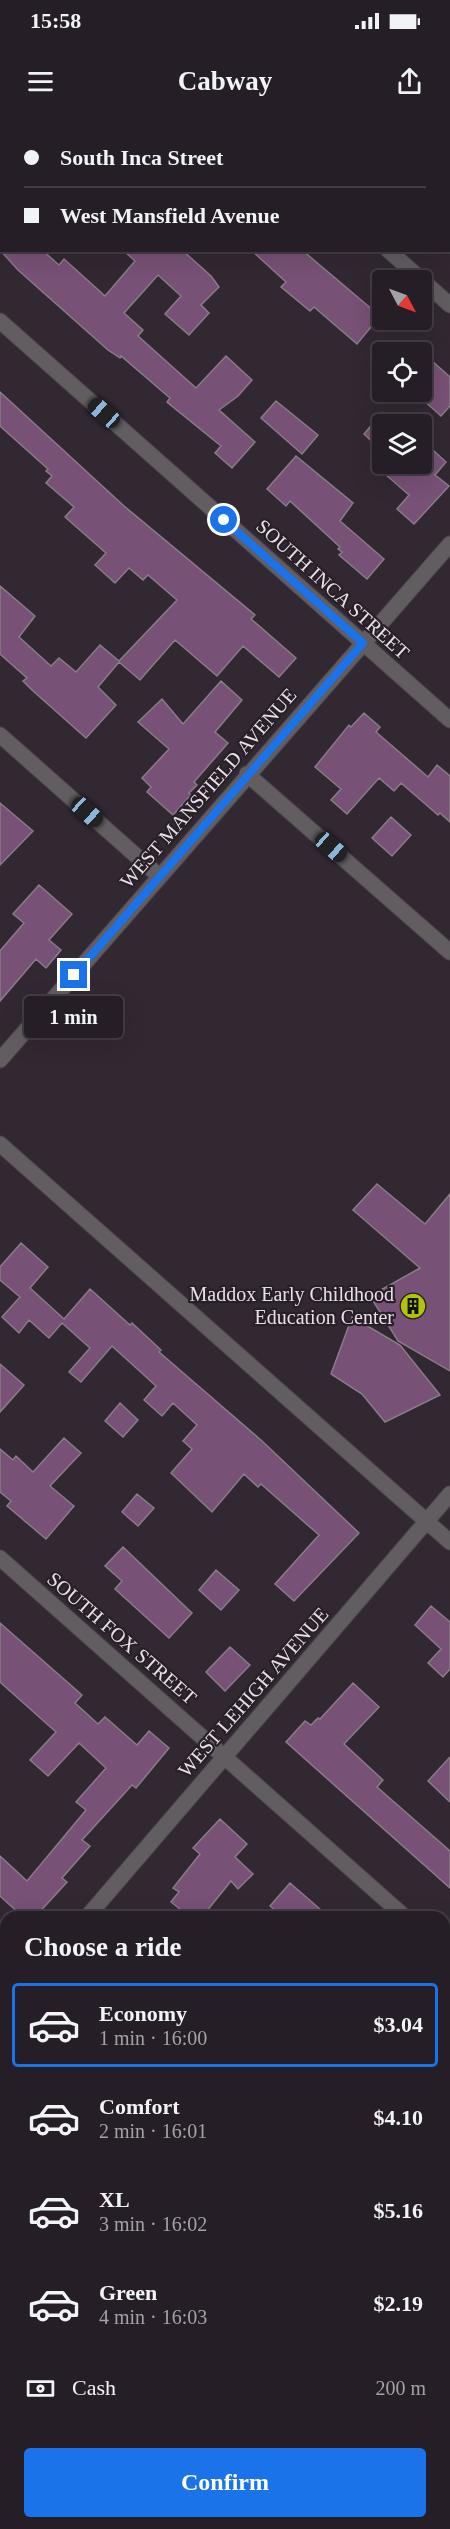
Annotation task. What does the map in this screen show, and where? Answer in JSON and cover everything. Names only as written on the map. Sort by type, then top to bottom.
[{"type":"street","points":[[390,252],[450,305]]},
{"type":"street","name":"SOUTH INCA STREET","points":[[0,321],[450,720]]},
{"type":"street","name":"WEST MANSFIELD AVENUE","points":[[0,1060],[450,544]]},
{"type":"street","points":[[0,735],[159,876]]},
{"type":"street","points":[[248,774],[450,952]]},
{"type":"street","points":[[0,1144],[450,1542]]},
{"type":"street","name":"WEST LEHIGH AVENUE","points":[[92,1911],[450,1494]]},
{"type":"street","name":"SOUTH FOX STREET","points":[[0,1558],[398,1911]]},
{"type":"building","points":[[2,252],[44,252],[59,265],[64,259],[105,296],[135,261],[125,252],[184,252],[211,276],[219,287],[201,305],[209,313],[189,335],[165,314],[181,296],[158,275],[124,313],[143,330],[138,336],[196,388],[226,356],[252,380],[238,396],[219,410],[255,442],[232,468],[215,453],[221,446],[167,402],[170,398],[121,356],[120,358],[108,350],[18,270]]},
{"type":"building","points":[[253,252],[304,252],[372,309],[372,326],[357,344],[314,307],[310,311],[281,287],[286,282]]},
{"type":"building","points":[[432,361],[450,377],[450,406],[441,416],[425,402],[432,402]]},
{"type":"building","points":[[0,392],[124,506],[255,615],[251,619],[296,658],[279,677],[243,646],[217,676],[175,640],[140,680],[119,662],[98,687],[116,705],[86,738],[23,681],[27,678],[0,654],[0,586],[35,616],[19,637],[51,666],[59,658],[76,672],[100,645],[119,661],[177,600],[148,575],[143,580],[129,568],[115,583],[95,565],[106,553],[65,517],[74,507],[46,483],[52,476],[46,471],[48,469],[0,426]]},
{"type":"building","points":[[276,401],[318,435],[302,454],[261,418]]},
{"type":"building","points":[[372,425],[372,442],[364,434]]},
{"type":"building","points":[[432,449],[446,462],[435,475],[449,486],[414,524],[397,509],[409,495],[385,474],[432,474]]},
{"type":"building","points":[[296,456],[353,503],[340,521],[384,559],[367,579],[339,555],[342,552],[338,549],[340,547],[290,501],[286,506],[267,489]]},
{"type":"building","points":[[221,681],[242,700],[215,732],[228,743],[194,782],[197,785],[189,793],[191,795],[173,815],[147,792],[151,787],[142,778],[169,749],[138,722],[162,699],[183,724]]},
{"type":"building","points":[[364,713],[380,727],[376,732],[428,777],[437,765],[450,776],[450,822],[440,813],[438,815],[401,783],[394,791],[379,778],[347,814],[331,800],[341,789],[315,767],[349,725],[351,727]]},
{"type":"building","points":[[0,803],[33,831],[0,865]]},
{"type":"building","points":[[391,817],[411,835],[392,856],[372,838]]},
{"type":"building","points":[[39,885],[72,914],[49,940],[61,950],[46,968],[36,959],[0,1001],[0,951],[24,923],[13,914]]},
{"type":"building","name":"Maddox Early Childhood Education Center","points":[[377,1184],[425,1224],[450,1194],[450,1371],[398,1341],[370,1296],[420,1268],[353,1210]]},
{"type":"building","points":[[21,1243],[48,1267],[30,1288],[64,1319],[90,1289],[130,1325],[132,1323],[161,1350],[159,1352],[262,1441],[359,1533],[294,1601],[275,1584],[319,1535],[261,1484],[258,1487],[244,1474],[212,1512],[171,1473],[192,1449],[183,1441],[197,1425],[173,1403],[162,1416],[144,1400],[156,1386],[112,1346],[81,1382],[69,1372],[90,1348],[62,1323],[49,1338],[29,1320],[19,1333],[2,1317],[20,1297],[0,1280],[0,1267]]},
{"type":"building","points":[[352,1317],[400,1345],[440,1395],[385,1422],[362,1394],[331,1374]]},
{"type":"building","points":[[0,1364],[24,1385],[0,1412]]},
{"type":"building","points":[[120,1403],[138,1420],[123,1437],[105,1421]]},
{"type":"building","points":[[64,1438],[81,1453],[50,1486],[74,1506],[46,1539],[7,1506],[11,1501],[0,1492],[0,1449],[13,1460],[16,1456],[33,1472]]},
{"type":"building","points":[[137,1494],[154,1508],[138,1526],[122,1512]]},
{"type":"building","points":[[123,1547],[192,1613],[169,1638],[115,1589],[122,1581],[105,1566]]},
{"type":"building","points":[[216,1570],[239,1590],[221,1610],[199,1590]]},
{"type":"building","points":[[431,1606],[450,1622],[450,1669],[443,1677],[428,1663],[441,1649],[415,1625]]},
{"type":"building","points":[[0,1623],[82,1695],[75,1703],[98,1724],[105,1717],[137,1745],[149,1731],[169,1748],[136,1788],[132,1785],[82,1840],[90,1846],[62,1878],[67,1882],[40,1911],[16,1911],[0,1896],[0,1856],[27,1881],[86,1810],[76,1802],[106,1768],[79,1743],[48,1776],[30,1760],[56,1732],[0,1682]]},
{"type":"building","points":[[230,1647],[250,1665],[225,1691],[206,1672]]},
{"type":"building","points":[[353,1683],[379,1707],[344,1744],[383,1780],[377,1787],[450,1851],[450,1888],[286,1742],[305,1721],[311,1725],[318,1718],[320,1719]]},
{"type":"building","points":[[450,1757],[450,1802],[428,1781]]},
{"type":"building","points":[[220,1819],[247,1844],[235,1857],[253,1874],[238,1889],[231,1881],[207,1911],[182,1911],[171,1902],[179,1892],[173,1888],[200,1854],[193,1848]]},
{"type":"building","points":[[290,1883],[322,1911],[276,1911],[270,1906]]},
{"type":"place","name":"Maddox Early Childhood Education Center","points":[[413,1306]]},
{"type":"route","points":[[74,975],[363,643],[224,520]]}]
